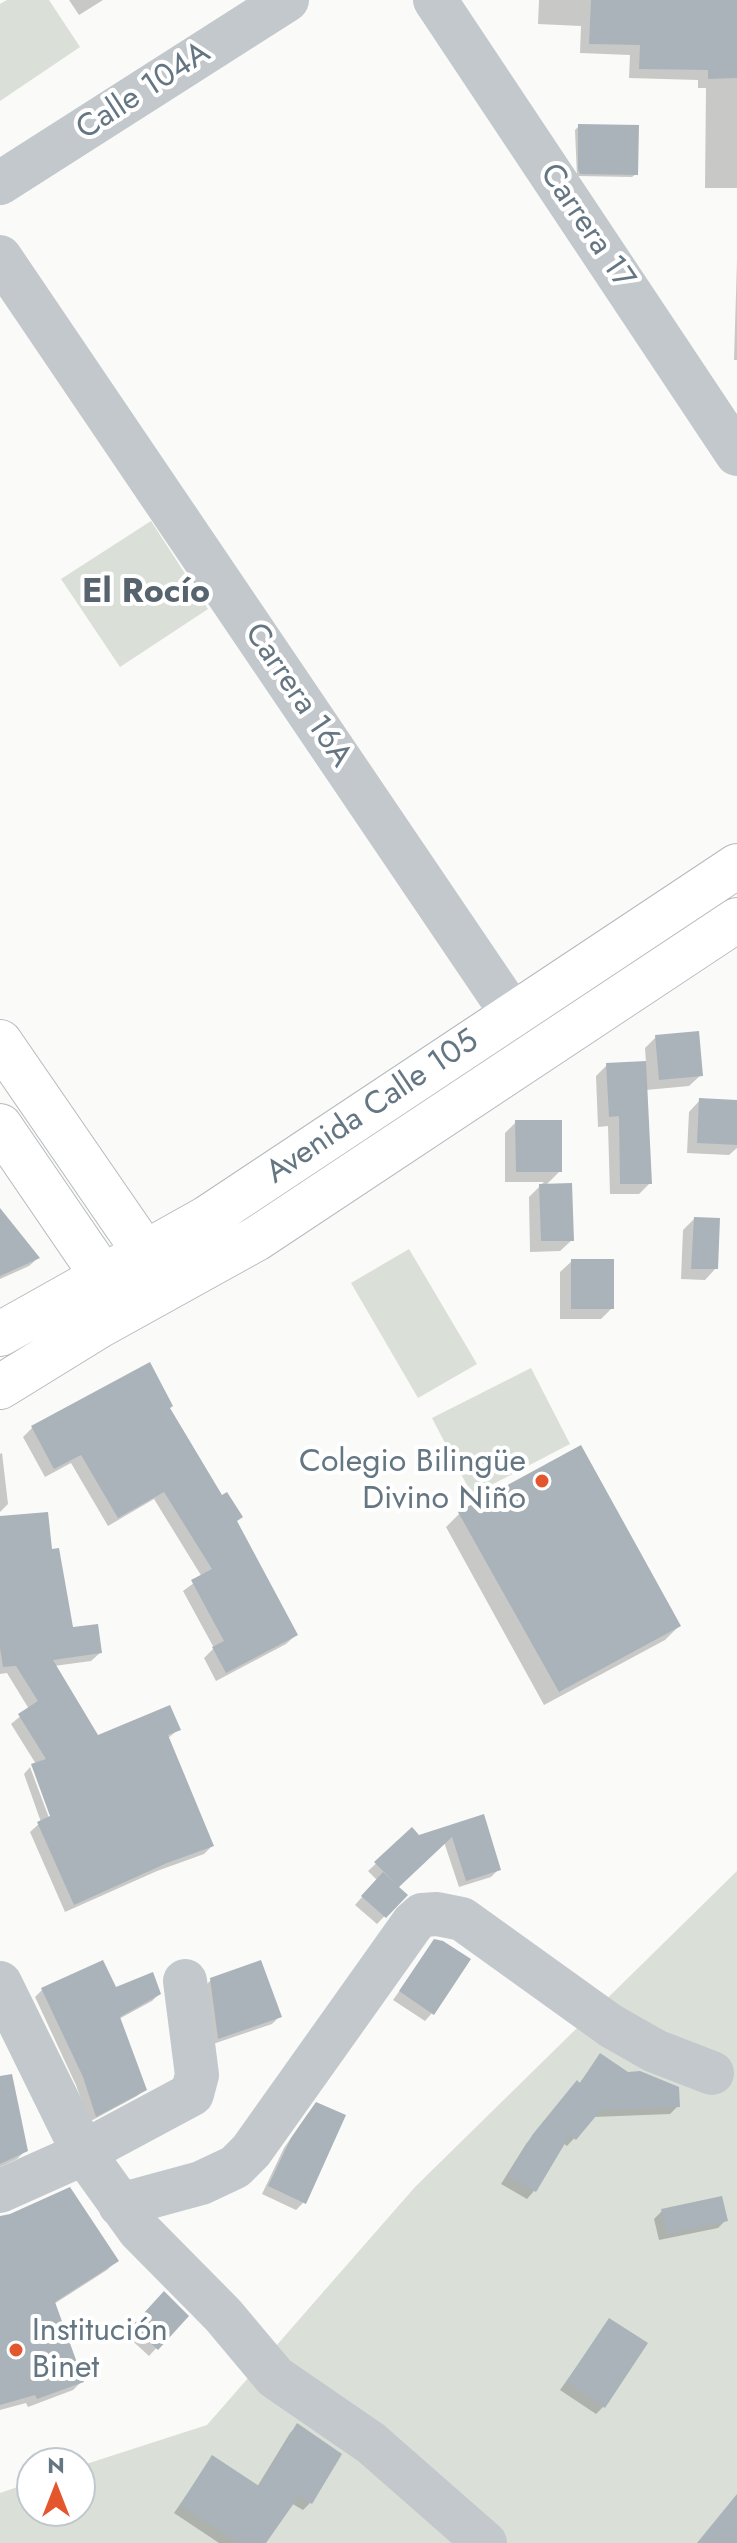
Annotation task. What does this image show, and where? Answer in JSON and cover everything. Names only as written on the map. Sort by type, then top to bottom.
[{"type":"main road","name":"Avenida Calle 105","points":[[158,1270],[243,1195],[737,866]]},
{"type":"main road","name":"Avenida Calle 105","points":[[0,1387],[115,1294],[158,1270],[256,1239],[737,920]]},
{"type":"main road","points":[[0,1042],[158,1270]]},
{"type":"main road","points":[[0,1126],[115,1294]]},
{"type":"main road","name":"Avenida Calle 105","points":[[0,1334],[115,1294]]},
{"type":"street","name":"Calle 104A","points":[[0,183],[287,0]]},
{"type":"street","name":"Carrera 17","points":[[435,0],[737,454]]},
{"type":"street","name":"Carrera 16A","points":[[0,257],[513,1015]]},
{"type":"street","points":[[120,2205],[201,2183],[235,2167],[251,2151],[413,1923],[422,1915],[437,1914],[462,1919],[611,2026],[655,2051],[712,2073]]},
{"type":"street","points":[[0,2191],[83,2152],[192,2094],[197,2075],[185,1981]]},
{"type":"street","points":[[0,1983],[83,2152],[139,2230],[223,2315],[275,2377],[371,2443],[485,2543]]},
{"type":"shaded area","points":[[7,0],[49,0],[80,47],[0,101],[0,4]]},
{"type":"shaded area","points":[[151,521],[208,609],[120,667],[61,579]]},
{"type":"shaded area","points":[[409,1249],[477,1364],[418,1398],[351,1283]]},
{"type":"shaded area","points":[[531,1368],[570,1444],[472,1495],[432,1418]]},
{"type":"shaded area","points":[[737,1871],[737,2543],[0,2543],[0,2493],[16,2488],[16,2527],[96,2527],[96,2461],[207,2425],[415,2187]]},
{"type":"building","points":[[591,0],[737,0],[737,78],[708,79],[708,70],[639,69],[640,45],[589,44]]},
{"type":"building","points":[[578,124],[639,125],[638,175],[580,174]]},
{"type":"building","points":[[699,1031],[703,1076],[659,1080],[655,1035]]},
{"type":"building","points":[[646,1061],[652,1184],[620,1184],[619,1116],[609,1117],[606,1063]]},
{"type":"building","points":[[699,1098],[737,1100],[737,1145],[697,1143]]},
{"type":"building","points":[[515,1120],[562,1120],[562,1172],[516,1172]]},
{"type":"building","points":[[572,1183],[574,1241],[541,1241],[539,1184]]},
{"type":"building","points":[[0,1208],[40,1258],[0,1276]]},
{"type":"building","points":[[694,1217],[720,1218],[718,1269],[691,1269]]},
{"type":"building","points":[[571,1259],[614,1259],[614,1309],[571,1309]]},
{"type":"building","points":[[150,1362],[173,1406],[170,1408],[222,1495],[227,1492],[243,1517],[237,1521],[298,1635],[226,1673],[212,1647],[224,1641],[191,1580],[212,1569],[164,1492],[118,1518],[81,1455],[54,1469],[31,1426]]},
{"type":"building","points":[[581,1445],[681,1626],[559,1692],[458,1512]]},
{"type":"building","points":[[48,1512],[52,1549],[59,1548],[73,1627],[98,1624],[102,1653],[53,1660],[98,1735],[170,1705],[181,1730],[168,1735],[214,1846],[167,1863],[74,1905],[37,1822],[50,1816],[31,1764],[46,1759],[18,1714],[38,1701],[16,1666],[3,1667],[0,1648],[0,1516]]},
{"type":"building","points":[[484,1814],[501,1870],[466,1881],[452,1837],[399,1887],[408,1895],[386,1918],[361,1896],[383,1872],[396,1884],[374,1862],[412,1827],[419,1835]]},
{"type":"building","points":[[434,1939],[443,1941],[471,1959],[434,2015],[399,1991]]},
{"type":"building","points":[[103,1960],[116,1987],[153,1972],[161,1994],[120,2017],[147,2090],[96,2117],[83,2077],[41,1988]]},
{"type":"building","points":[[261,1960],[282,2017],[218,2039],[210,1978]]},
{"type":"building","points":[[600,2053],[628,2072],[640,2071],[679,2087],[680,2107],[601,2110],[576,2140],[570,2135],[536,2192],[507,2176],[533,2134],[577,2080],[580,2083]]},
{"type":"building","points":[[12,2074],[28,2151],[0,2164],[0,2076]]},
{"type":"building","points":[[316,2102],[346,2115],[306,2204],[268,2186],[291,2138]]},
{"type":"building","points":[[70,2187],[119,2261],[55,2302],[84,2382],[37,2399],[35,2395],[0,2405],[0,2216]]},
{"type":"building","points":[[722,2196],[728,2221],[667,2234],[661,2209]]},
{"type":"building","points":[[164,2291],[189,2316],[158,2350],[132,2326]]},
{"type":"building","points":[[609,2318],[648,2343],[605,2408],[566,2382]]},
{"type":"building","points":[[297,2423],[342,2454],[312,2504],[299,2496],[266,2543],[238,2543],[180,2505],[212,2455],[259,2486]]},
{"type":"building","points":[[737,2494],[737,2543],[697,2543]]},
{"type":"place","name":"Colegio Bilingüe Divino Niño","points":[[542,1481]]},
{"type":"place","name":"Institución Binet","points":[[16,2350]]},
{"type":"district","name":"El Rocío","points":[[146,594]]}]
